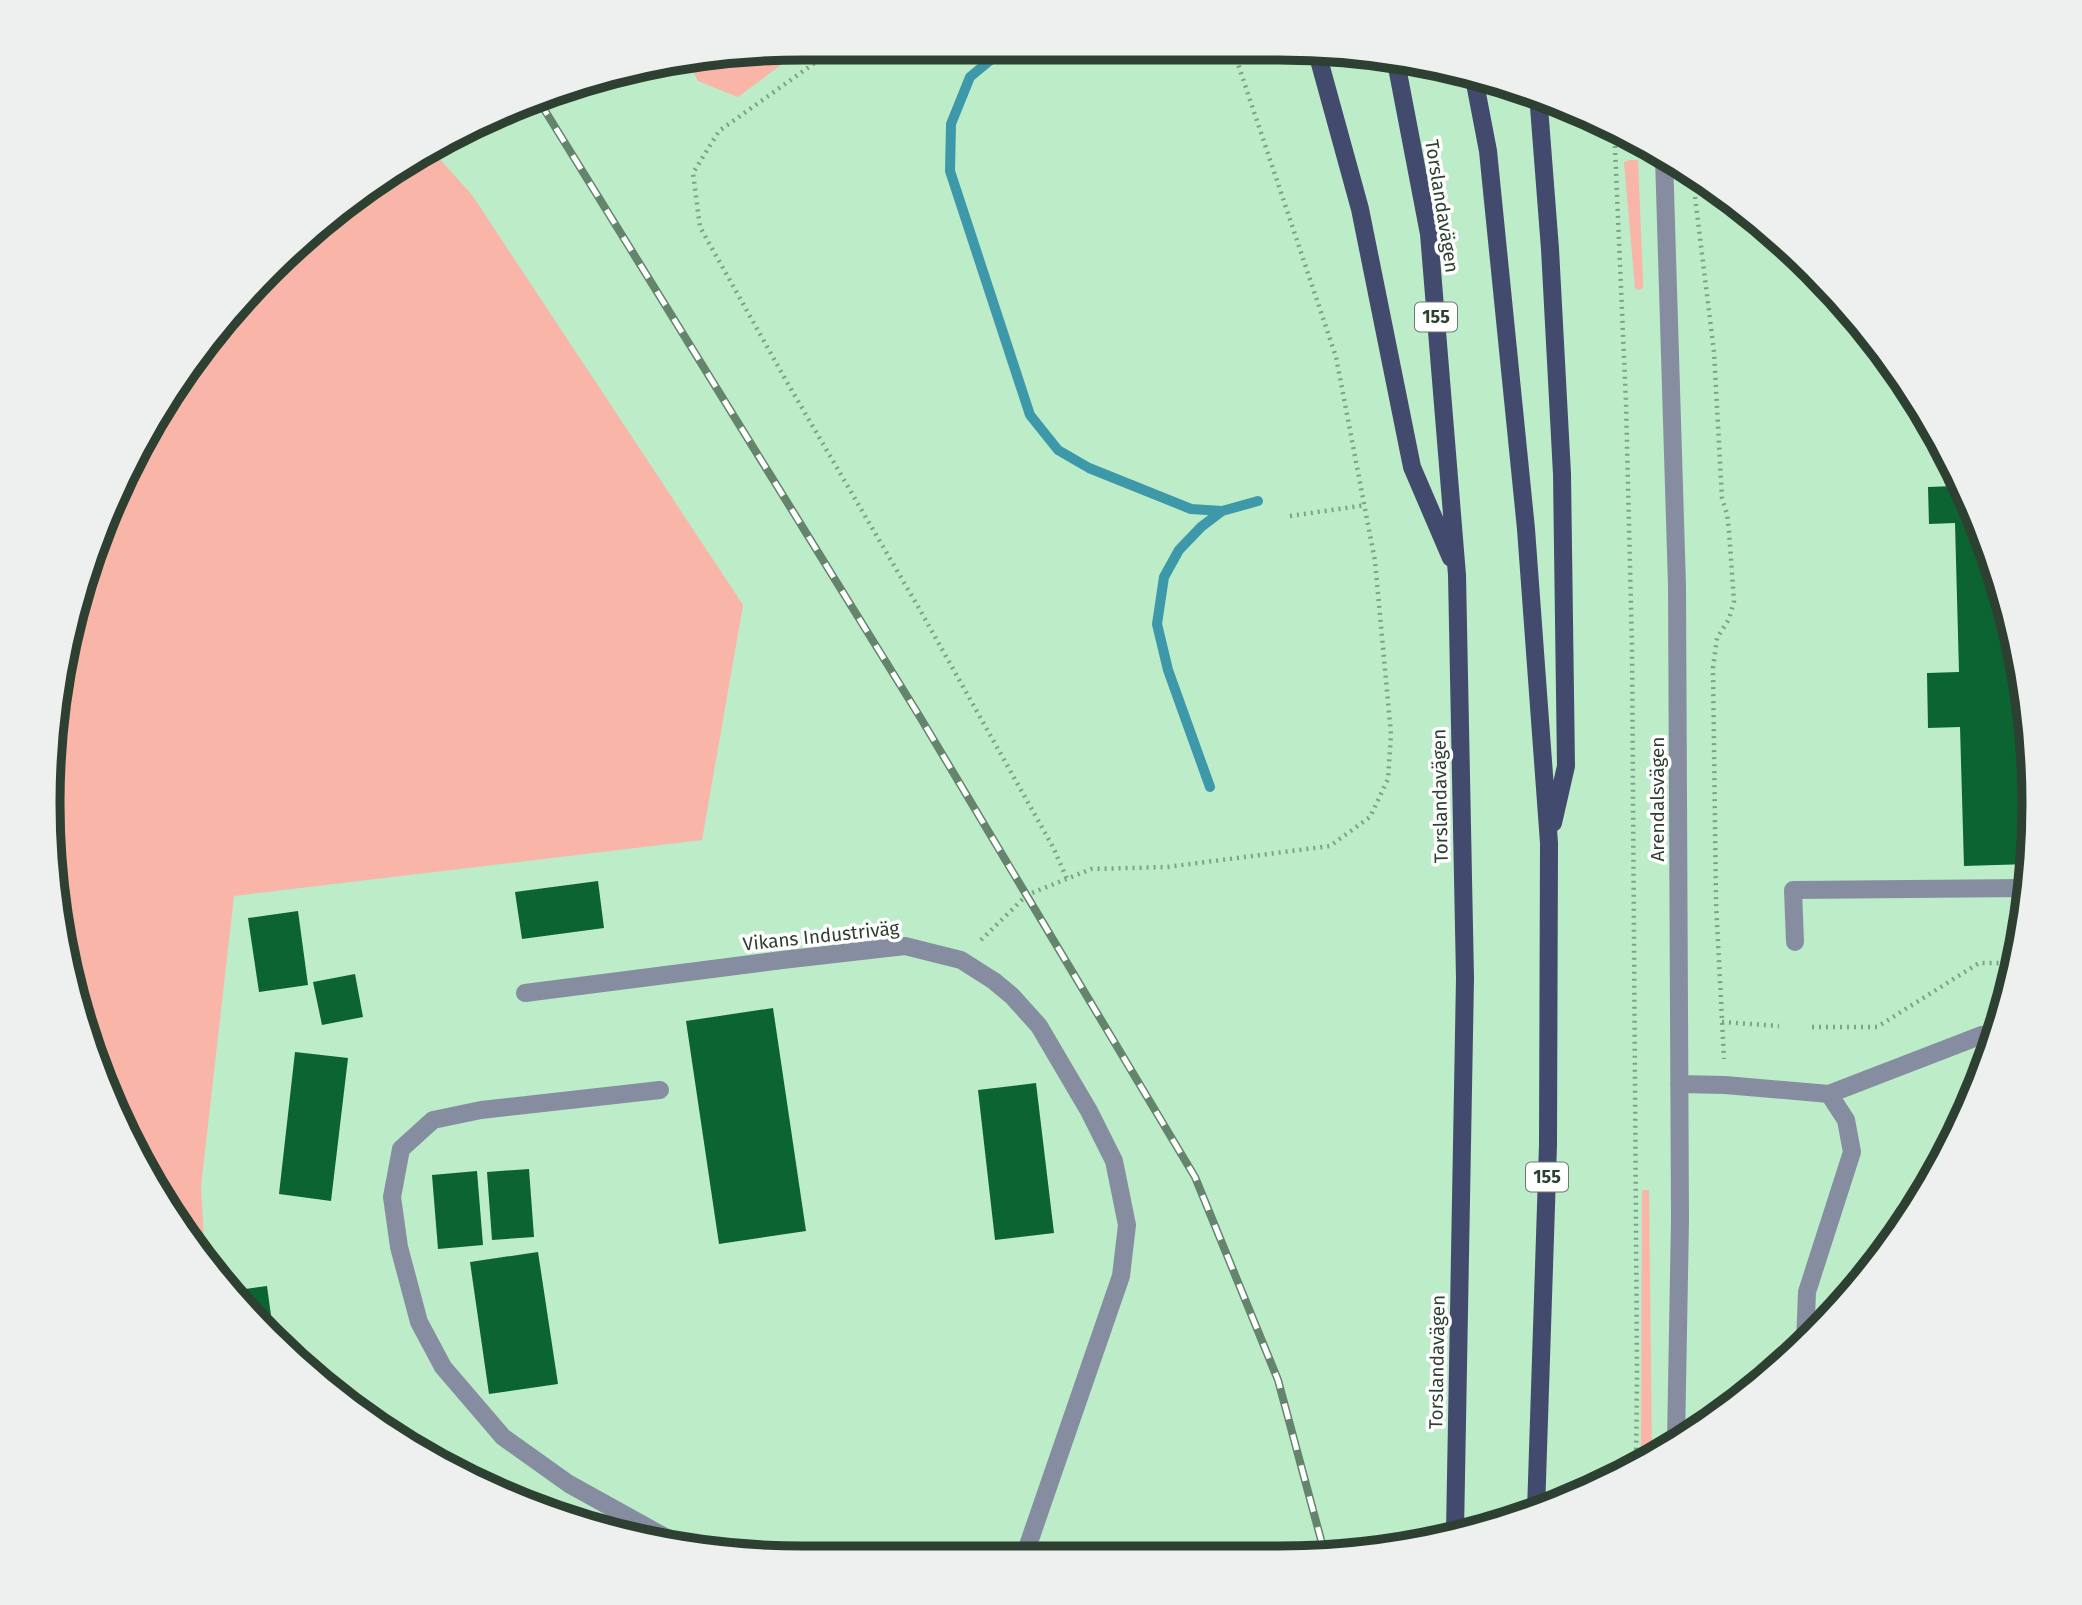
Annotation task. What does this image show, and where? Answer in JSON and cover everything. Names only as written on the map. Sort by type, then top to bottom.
[{"type":"main road","points":[[1319,61],[1360,209],[1412,467],[1457,575]]},
{"type":"main road","name":"Torslandavägen","points":[[1397,70],[1429,234],[1457,575],[1465,978],[1455,1524]]},
{"type":"main road","name":"155","points":[[1476,86],[1488,151],[1525,515],[1549,843],[1548,1145],[1536,1499]]},
{"type":"main road","points":[[1539,107],[1562,474],[1566,766],[1549,843]]},
{"type":"street","name":"Arendalsvägen","points":[[1664,167],[1677,586],[1680,1220],[1675,1431]]},
{"type":"street","points":[[1795,942],[1793,890],[2017,888]]},
{"type":"street","name":"Vikans Industriväg","points":[[525,993],[905,946],[961,961],[994,981],[1012,996],[1039,1026],[1089,1111],[1114,1161],[1127,1225],[1121,1276],[1028,1546]]},
{"type":"street","points":[[1679,1084],[1829,1094],[1985,1034]]},
{"type":"street","points":[[652,1530],[558,1476],[503,1437],[443,1367],[419,1322],[399,1247],[392,1197],[401,1149],[433,1121],[481,1110],[660,1090]]},
{"type":"street","points":[[1806,1327],[1807,1292],[1852,1152],[1846,1120],[1829,1094]]},
{"type":"path","points":[[819,60],[719,131],[693,173],[701,227],[788,384],[920,610],[1053,847],[1067,879]]},
{"type":"path","points":[[961,961],[1027,895],[1091,869],[1167,867],[1330,846],[1370,817],[1388,779],[1391,734],[1375,561],[1336,357],[1237,60]]},
{"type":"path","points":[[1615,140],[1626,403],[1632,649],[1636,1454]]},
{"type":"path","points":[[1694,188],[1714,352],[1722,498],[1730,531],[1734,601],[1729,619],[1717,638],[1713,668],[1716,904],[1725,1085]]},
{"type":"path","points":[[1290,516],[1366,505]]},
{"type":"path","points":[[1812,1027],[1877,1027],[1979,963],[2004,963]]},
{"type":"path","points":[[1722,1022],[1779,1026]]},
{"type":"shaded area","points":[[787,60],[738,97],[698,81],[691,68],[754,61]]},
{"type":"shaded area","points":[[437,156],[472,195],[743,605],[702,840],[234,896],[201,1186],[204,1242],[159,1174],[136,1131],[116,1087],[85,995],[66,899],[61,851],[61,754],[74,658],[85,610],[116,518],[159,431],[213,350],[277,277],[313,244],[350,213]]},
{"type":"shaded area","points":[[1638,160],[1643,288],[1638,290],[1635,288],[1624,162]]},
{"type":"shaded area","points":[[1642,1190],[1649,1190],[1652,1445],[1641,1451]]},
{"type":"building","points":[[1951,486],[1983,564],[1997,610],[2016,706],[2021,754],[2020,864],[1964,866],[1960,727],[1928,728],[1927,673],[1959,672],[1955,523],[1929,524],[1928,487]]},
{"type":"building","points":[[598,881],[604,928],[522,939],[515,892]]},
{"type":"building","points":[[298,911],[308,985],[259,992],[248,918]]},
{"type":"building","points":[[355,974],[363,1017],[322,1025],[313,982]]},
{"type":"building","points":[[773,1008],[806,1231],[719,1244],[686,1021]]},
{"type":"building","points":[[295,1052],[348,1058],[331,1201],[279,1194]]},
{"type":"building","points":[[1036,1083],[1054,1233],[995,1240],[978,1090]]},
{"type":"building","points":[[529,1169],[534,1237],[492,1240],[487,1172]]},
{"type":"building","points":[[477,1171],[483,1245],[438,1249],[432,1175]]},
{"type":"building","points":[[538,1252],[558,1384],[489,1394],[470,1262]]},
{"type":"building","points":[[267,1286],[272,1323],[244,1292],[242,1289]]},
{"type":"waterway","points":[[991,60],[970,77],[951,124],[950,171],[1030,415],[1058,450],[1089,468],[1191,509],[1222,511],[1258,501]]},
{"type":"waterway","points":[[1210,787],[1168,670],[1157,624],[1164,577],[1179,550],[1201,527],[1222,511]]},
{"type":"railway","points":[[543,107],[920,717],[1195,1177],[1278,1380],[1322,1544]]}]
